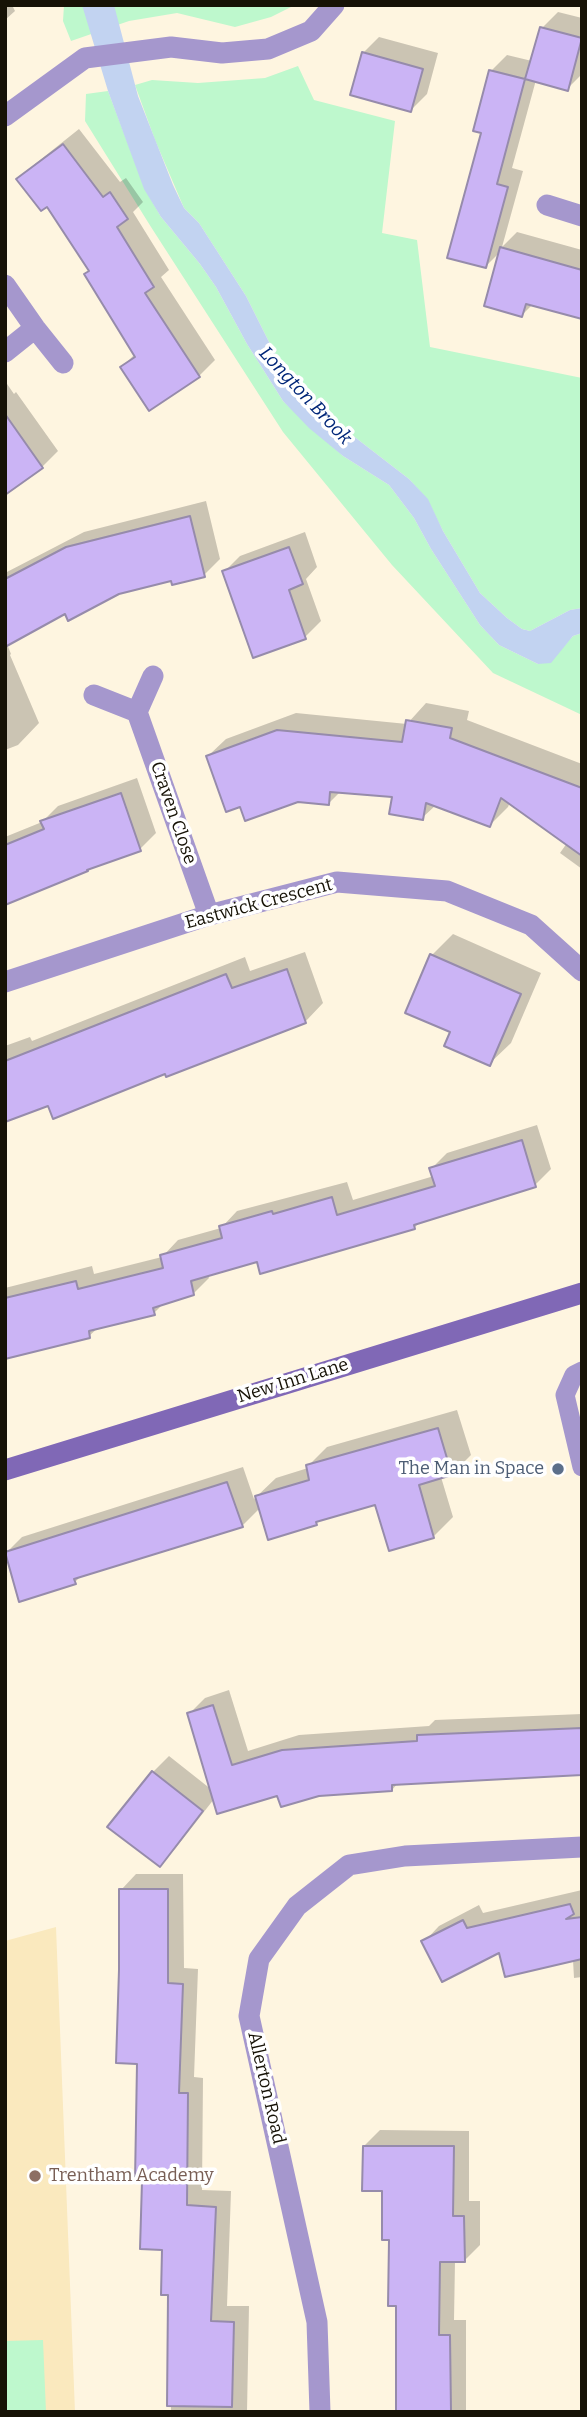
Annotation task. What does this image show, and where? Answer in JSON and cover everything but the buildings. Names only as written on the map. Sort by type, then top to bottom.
[{"type":"street","points":[[5,116],[85,58],[171,47],[222,53],[268,50],[311,31],[334,5]]},
{"type":"street","points":[[547,205],[582,216]]},
{"type":"street","points":[[5,285],[34,328],[63,363]]},
{"type":"street","points":[[5,352],[34,328]]},
{"type":"street","points":[[94,695],[137,712],[153,676]]},
{"type":"street","name":"Craven Close","points":[[137,712],[209,915]]},
{"type":"street","name":"Eastwick Crescent","points":[[5,982],[209,915],[337,882],[447,891],[531,925],[582,971]]},
{"type":"street","name":"New Inn Lane","points":[[5,1470],[582,1293]]},
{"type":"street","name":"Allerton Road","points":[[320,2412],[317,2322],[249,2016],[259,1959],[297,1906],[349,1865],[405,1856],[582,1847]]},
{"type":"lane","points":[[582,1371],[574,1376],[565,1395],[582,1467]]},
{"type":"shaded area","name":"Trentham Academy","points":[[56,1927],[75,2412],[5,2412],[5,1941]]},
{"type":"green space","points":[[64,5],[295,5],[271,17],[235,27],[177,13],[129,21],[71,41],[63,21]]},
{"type":"green space","points":[[298,66],[314,100],[395,121],[382,233],[417,240],[430,347],[582,378],[582,608],[570,610],[530,631],[522,629],[507,618],[480,593],[427,499],[409,479],[343,428],[279,362],[246,296],[199,223],[184,208],[135,85],[152,80],[198,83],[265,78]]},
{"type":"green space","points":[[108,91],[145,189],[161,217],[216,287],[247,344],[283,401],[343,456],[389,485],[414,518],[480,625],[499,645],[538,664],[562,648],[573,636],[582,633],[582,715],[493,673],[392,565],[283,432],[85,121],[86,94]]},
{"type":"green space","points":[[43,2340],[46,2412],[5,2412],[5,2341]]},
{"type":"water","name":"Longton Brook","points":[[82,5],[114,5],[138,96],[173,185],[184,208],[199,223],[246,296],[279,362],[343,428],[409,479],[428,499],[443,531],[480,593],[507,618],[522,629],[530,631],[570,610],[582,608],[582,633],[573,636],[551,663],[538,664],[499,645],[480,625],[414,518],[389,485],[343,456],[309,428],[283,401],[247,344],[216,287],[161,217],[144,189],[108,91]]},
{"type":"place","name":"The Man in Space","points":[[558,1469]]},
{"type":"place","name":"Trentham Academy","points":[[35,2176]]}]
